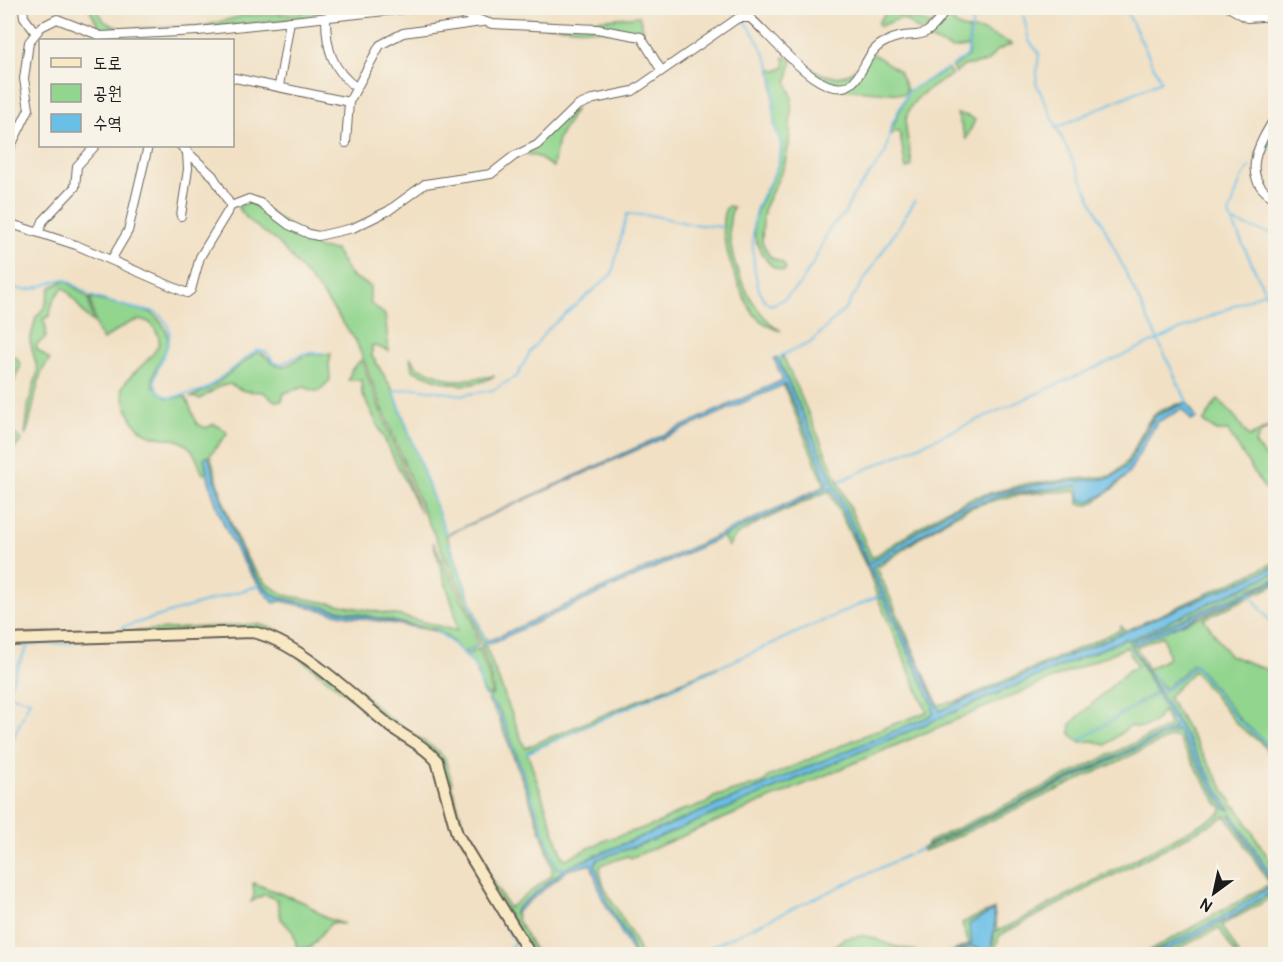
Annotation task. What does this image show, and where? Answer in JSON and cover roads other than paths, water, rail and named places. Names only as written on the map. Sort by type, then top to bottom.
[{"type":"street","points":[[23,8],[24,17],[35,32]]},
{"type":"street","points":[[8,152],[29,109],[25,64],[29,42],[35,32],[57,19],[102,38],[198,31],[414,8]]},
{"type":"street","points":[[445,8],[483,22]]},
{"type":"street","points":[[8,223],[39,231],[187,293],[191,290],[200,257],[231,206],[249,199],[260,203],[289,225],[309,234],[318,236],[353,228],[388,211],[425,184],[491,174],[514,156],[537,145],[577,106],[594,99],[633,91],[731,21],[744,16],[755,22],[820,84],[828,87],[845,87],[856,79],[873,50],[880,44],[895,38],[926,34],[936,25],[947,8]]},
{"type":"street","points":[[1230,8],[1247,18],[1275,16]]},
{"type":"street","points":[[326,18],[328,48],[333,61],[346,80],[357,88]]},
{"type":"street","points":[[279,86],[290,21]]},
{"type":"street","points":[[346,144],[350,102],[375,51],[388,39],[403,33],[483,22],[597,29],[641,37],[661,70]]},
{"type":"street","points":[[235,78],[350,102]]},
{"type":"street","points":[[1275,116],[1258,144],[1253,165],[1258,181],[1275,199]]},
{"type":"street","points":[[39,231],[43,221],[75,187],[77,166],[94,147]]},
{"type":"street","points":[[111,260],[128,231],[135,193],[148,156],[148,147]]},
{"type":"street","points":[[182,147],[213,176],[231,206]]},
{"type":"street","points":[[181,216],[188,169],[187,153]]},
{"type":"street","points":[[8,640],[252,632],[278,641],[351,692],[390,726],[429,751],[437,761],[457,834],[530,954]]},
{"type":"water","points":[[777,357],[870,563],[953,508],[986,496],[1034,485],[1111,478],[1127,466],[1155,416],[1187,402],[1196,418],[1192,421],[1182,409],[1157,422],[1128,474],[1106,493],[1089,502],[1080,500],[1078,486],[1014,492],[961,509],[872,567],[940,711],[1275,567],[1275,573],[1129,640],[1125,639],[653,840],[598,859],[595,865],[604,894],[628,937],[633,954],[602,898],[591,864],[568,870],[515,913],[516,909],[566,868],[933,715],[933,705],[832,489],[828,488],[490,644],[486,642],[825,486],[828,482],[785,384],[446,535],[783,380],[774,359]]},
{"type":"water","points":[[208,456],[241,551],[262,584],[276,597],[436,631],[348,616],[282,601],[274,603],[249,571],[229,535],[208,478],[204,458]]},
{"type":"water","points":[[1275,579],[1275,582],[1134,645],[1133,641]]},
{"type":"water","points":[[1129,642],[1230,810],[1225,808],[1177,730],[921,849],[1173,729],[1174,725]]},
{"type":"water","points":[[1232,814],[1275,881],[1275,890],[1235,915],[1160,954],[1151,954],[1219,919],[1273,885],[1230,815]]},
{"type":"water","points":[[993,911],[995,922],[991,948],[986,951],[972,946],[949,954],[972,943],[969,924]]},
{"type":"waterway","points":[[731,8],[736,14]]},
{"type":"waterway","points":[[953,65],[967,56],[975,8]]},
{"type":"waterway","points":[[1022,8],[1029,41],[1039,53],[1036,83],[1187,402]]},
{"type":"waterway","points":[[1056,128],[1161,81],[1125,8]]},
{"type":"waterway","points":[[742,21],[748,25],[771,69],[774,84],[774,124],[781,144],[778,165],[759,202],[753,231],[754,262],[759,290],[764,300],[771,305],[784,299],[800,284],[815,260],[829,229],[845,213],[852,197],[885,154],[892,124],[908,91],[948,68]]},
{"type":"waterway","points":[[1259,160],[1276,139]]},
{"type":"waterway","points":[[1250,167],[1241,179],[1229,215],[1276,315]]},
{"type":"waterway","points":[[779,360],[782,355],[810,343],[846,308],[915,201]]},
{"type":"waterway","points":[[446,533],[394,391],[415,388],[463,395],[493,390],[517,376],[530,352],[547,330],[612,274],[627,214],[655,216],[690,224],[722,227]]},
{"type":"waterway","points":[[1232,222],[1276,233]]},
{"type":"waterway","points":[[8,284],[22,290],[65,279],[88,294]]},
{"type":"waterway","points":[[840,481],[1265,292]]},
{"type":"waterway","points":[[91,296],[141,310],[153,311],[166,323],[170,335],[155,381],[158,390],[170,398],[204,390],[257,350],[266,352],[275,363],[281,364],[305,353],[323,353]]},
{"type":"waterway","points":[[448,542],[483,636],[489,640]]},
{"type":"waterway","points":[[122,631],[123,627],[261,585]]},
{"type":"waterway","points":[[1250,594],[1276,630]]},
{"type":"waterway","points":[[527,753],[881,595]]},
{"type":"waterway","points":[[436,631],[472,663],[479,674],[485,696]]},
{"type":"waterway","points":[[481,645],[486,642]]},
{"type":"waterway","points":[[8,645],[74,643]]},
{"type":"waterway","points":[[8,750],[30,700],[8,695],[15,672],[28,645]]},
{"type":"waterway","points":[[463,655],[476,647]]},
{"type":"waterway","points":[[1152,674],[1164,691],[1195,665],[1240,722],[1264,741],[1276,755]]},
{"type":"waterway","points":[[1080,740],[1156,693]]},
{"type":"waterway","points":[[490,700],[503,722],[557,867],[566,868]]},
{"type":"waterway","points":[[695,954],[921,849]]},
{"type":"waterway","points":[[502,954],[515,943],[503,921]]}]
